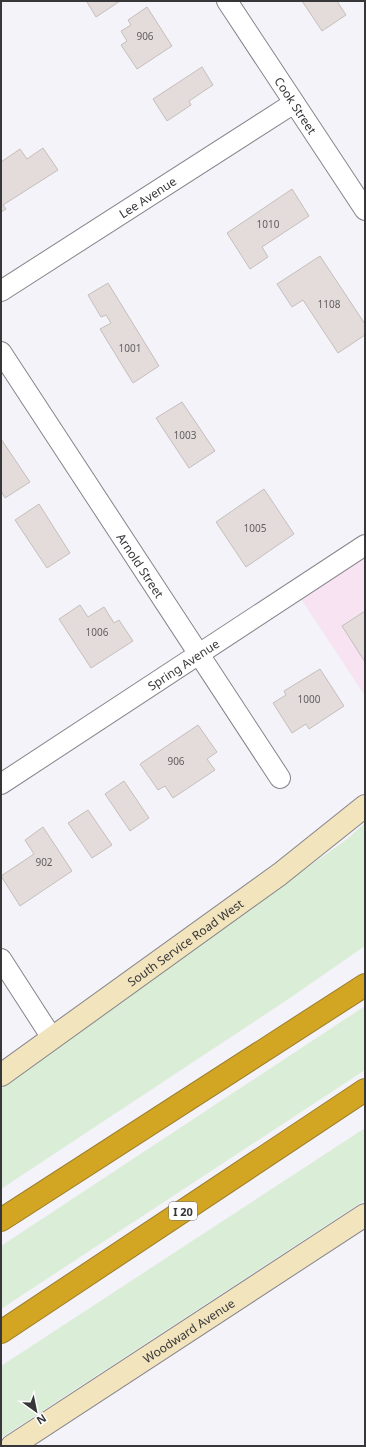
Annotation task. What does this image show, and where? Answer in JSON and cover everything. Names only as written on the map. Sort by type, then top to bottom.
[{"type":"highway","points":[[271,1046],[365,969]]},
{"type":"highway","points":[[1,1220],[365,985]]},
{"type":"highway","name":"I 20","points":[[1,1332],[365,1090]]},
{"type":"highway","points":[[246,1169],[365,1104]]},
{"type":"main road","name":"South Service Road West","points":[[1,1075],[280,874],[365,806]]},
{"type":"main road","name":"Woodward Avenue","points":[[12,1446],[365,1215]]},
{"type":"street","name":"Cook Street","points":[[227,1],[365,210]]},
{"type":"street","name":"Lee Avenue","points":[[1,291],[294,103]]},
{"type":"street","name":"Arnold Street","points":[[1,352],[280,778]]},
{"type":"street","name":"Spring Avenue","points":[[1,784],[365,545]]},
{"type":"street","points":[[1,959],[52,1038]]},
{"type":"shaded area","points":[[365,556],[365,696],[301,599]]},
{"type":"green space","points":[[365,823],[365,946],[287,1000],[1,1189],[1,1089],[347,839]]},
{"type":"green space","points":[[365,1006],[365,1070],[1,1309],[1,1246]]},
{"type":"green space","points":[[365,1128],[365,1200],[1,1438],[1,1366]]},
{"type":"building","points":[[120,1],[96,17],[87,2]]},
{"type":"building","points":[[302,1],[337,1],[346,15],[322,31]]},
{"type":"building","points":[[147,7],[172,46],[137,69],[121,45],[127,41],[121,31],[131,25],[128,20]]},
{"type":"building","points":[[202,67],[213,85],[189,101],[191,105],[167,121],[153,99]]},
{"type":"building","points":[[43,148],[58,170],[3,205],[6,209],[1,212],[1,162],[20,149],[27,159]]},
{"type":"building","points":[[292,189],[309,216],[262,247],[268,257],[250,269],[227,233]]},
{"type":"building","points":[[320,256],[365,324],[365,335],[338,353],[303,300],[292,307],[277,284]]},
{"type":"building","points":[[108,283],[159,366],[133,383],[100,329],[111,323],[106,315],[101,317],[88,295]]},
{"type":"building","points":[[182,402],[215,451],[189,468],[156,418]]},
{"type":"building","points":[[1,439],[30,482],[5,498],[1,491]]},
{"type":"building","points":[[264,489],[294,534],[246,567],[216,522]]},
{"type":"building","points":[[39,504],[70,553],[47,568],[15,520]]},
{"type":"building","points":[[80,605],[88,617],[104,607],[114,623],[119,620],[133,641],[91,668],[59,619]]},
{"type":"building","points":[[365,611],[365,662],[342,626]]},
{"type":"building","points":[[320,669],[344,706],[309,729],[306,724],[292,733],[273,703],[286,695],[284,691]]},
{"type":"building","points":[[198,725],[217,752],[207,759],[215,770],[173,798],[165,786],[158,790],[140,764]]},
{"type":"building","points":[[124,781],[149,818],[130,831],[105,794]]},
{"type":"building","points":[[88,810],[112,845],[92,858],[68,823]]},
{"type":"building","points":[[43,827],[72,871],[20,906],[1,876],[34,854],[25,840]]}]
